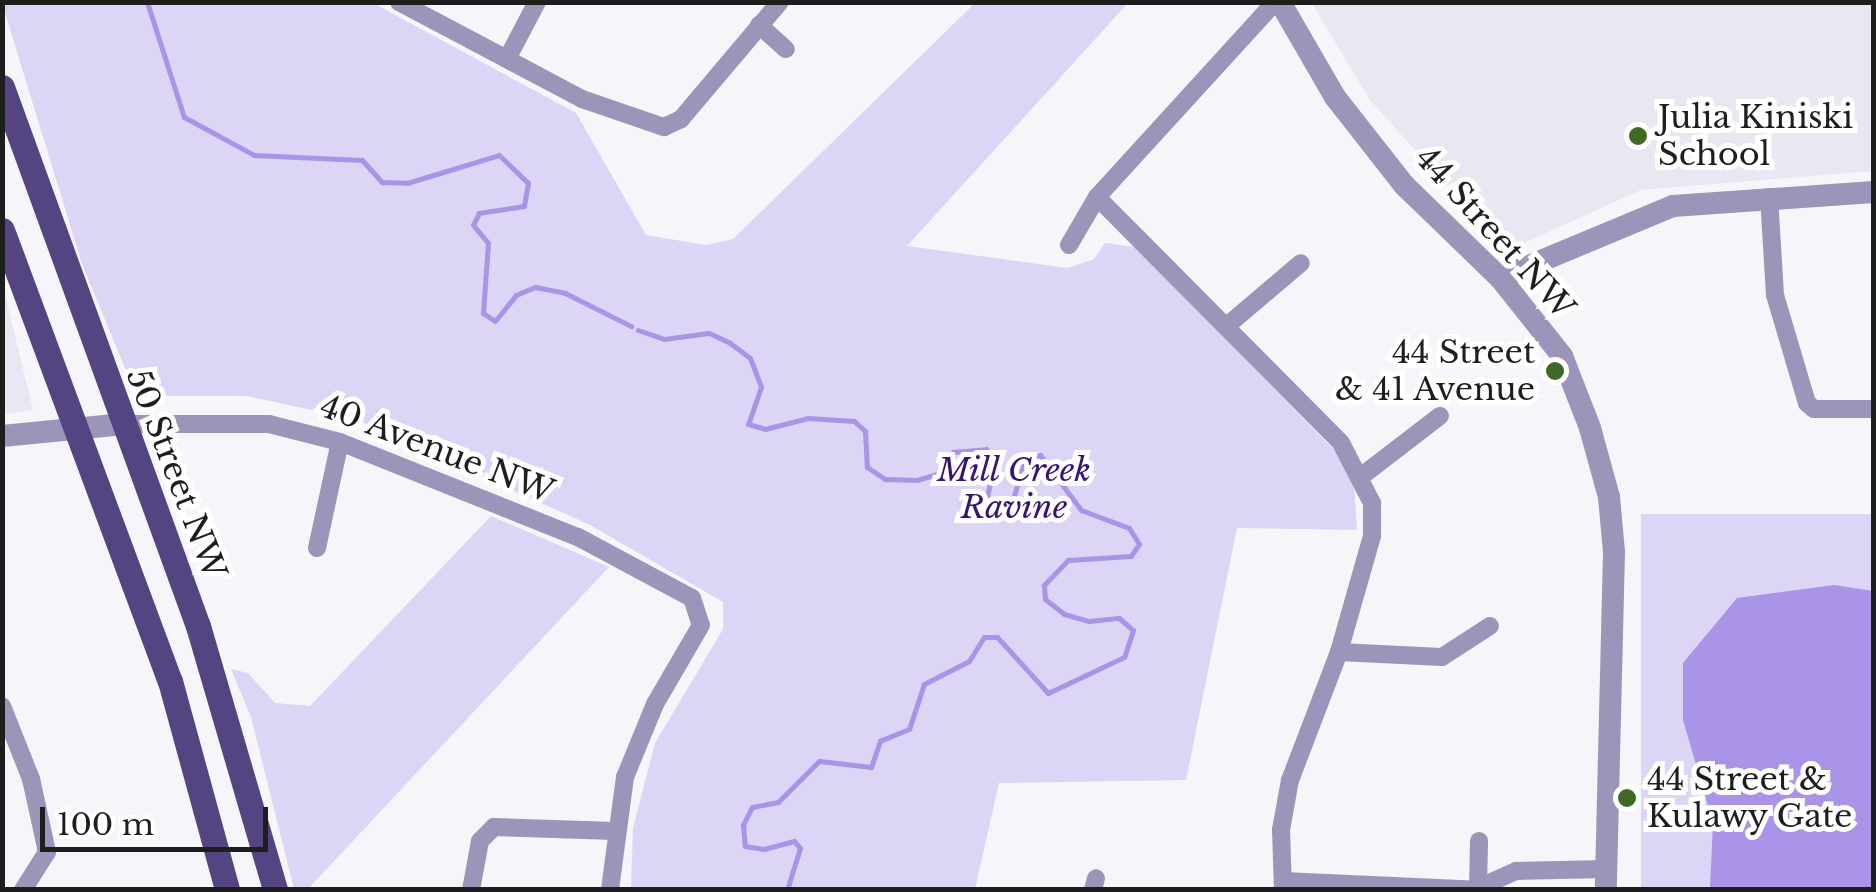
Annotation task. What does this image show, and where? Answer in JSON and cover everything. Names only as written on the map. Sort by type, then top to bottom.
[{"type":"main road","name":"50 Street NW","points":[[2,87],[225,706],[275,890]]},
{"type":"main road","points":[[2,230],[170,681],[227,890]]},
{"type":"street","points":[[399,2],[582,100],[672,126],[780,2]]},
{"type":"street","points":[[507,59],[537,2]]},
{"type":"street","points":[[1069,246],[1096,196],[1277,2]]},
{"type":"street","name":"44 Street NW","points":[[1277,2],[1335,97],[1404,185],[1500,278],[1562,356],[1610,497],[1606,879]]},
{"type":"street","points":[[760,26],[786,48]]},
{"type":"street","points":[[1500,278],[1673,206],[1874,192]]},
{"type":"street","points":[[1096,196],[1229,324],[1341,443],[1363,476],[1372,536],[1339,652],[1290,780],[1281,830],[1283,885],[1479,889],[1516,871],[1606,879]]},
{"type":"street","points":[[1769,197],[1779,317],[1814,409],[1874,409]]},
{"type":"street","points":[[1229,324],[1302,262]]},
{"type":"street","points":[[1363,476],[1440,416]]},
{"type":"street","name":"40 Avenue NW","points":[[2,436],[124,424],[269,424],[340,442],[606,550],[692,598],[702,616],[640,737],[614,831]]},
{"type":"street","points":[[317,548],[340,442]]},
{"type":"street","points":[[1339,652],[1442,657],[1490,626]]},
{"type":"street","points":[[2,706],[31,779],[47,852],[24,890]]},
{"type":"street","points":[[472,890],[477,849],[488,830],[507,824],[614,831],[610,890]]},
{"type":"street","points":[[1479,841],[1479,889]]},
{"type":"shaded area","name":"Julia Kiniski School","points":[[1312,3],[1873,3],[1873,171],[1641,190],[1506,251],[1370,100]]},
{"type":"shaded area","points":[[2,282],[33,410],[3,414],[2,414]]},
{"type":"shaded area","points":[[1834,585],[1873,591],[1873,889],[1710,889],[1713,823],[1683,720],[1683,663],[1737,598]]},
{"type":"green space","name":"Mill Creek Ravine","points":[[2,3],[373,3],[576,113],[646,235],[706,245],[733,239],[975,3],[1128,3],[907,246],[1068,268],[1094,259],[1105,243],[1135,247],[1353,469],[1357,530],[1237,528],[1186,780],[999,783],[975,889],[631,889],[633,828],[655,743],[723,629],[723,602],[590,525],[357,420],[247,396],[144,396],[132,385],[82,264]]},
{"type":"green space","points":[[1641,514],[1873,514],[1873,889],[1641,889]]},
{"type":"green space","points":[[491,516],[609,567],[308,889],[294,889],[251,717],[231,669],[248,673],[275,703],[310,706]]},
{"type":"waterway","points":[[147,2],[184,117],[254,155],[362,160],[382,182],[407,183],[499,155],[528,183],[524,206],[479,213],[473,225],[488,243],[483,313],[495,321],[516,295],[535,287],[565,293],[631,326]]},
{"type":"waterway","points":[[638,330],[664,339],[709,333],[750,358],[761,387],[748,424],[765,429],[808,418],[854,421],[865,431],[867,467],[885,479],[917,480],[944,472],[953,452],[986,449],[995,462],[987,498],[993,508],[1010,509],[1025,459],[1040,455],[1081,510],[1129,528],[1139,544],[1131,556],[1068,560],[1044,585],[1045,599],[1064,614],[1089,621],[1119,618],[1133,630],[1124,657],[1048,693],[997,637],[984,637],[969,661],[924,684],[909,729],[880,741],[871,767],[819,761],[778,802],[752,807],[743,825],[745,846],[764,849],[794,841],[800,848],[787,890]]},
{"type":"place","name":"Julia Kiniski School","points":[[1638,136]]},
{"type":"place","name":"44 Street & 41 Avenue","points":[[1555,371]]},
{"type":"place","name":"44 Street & Kulawy Gate","points":[[1627,798]]}]
